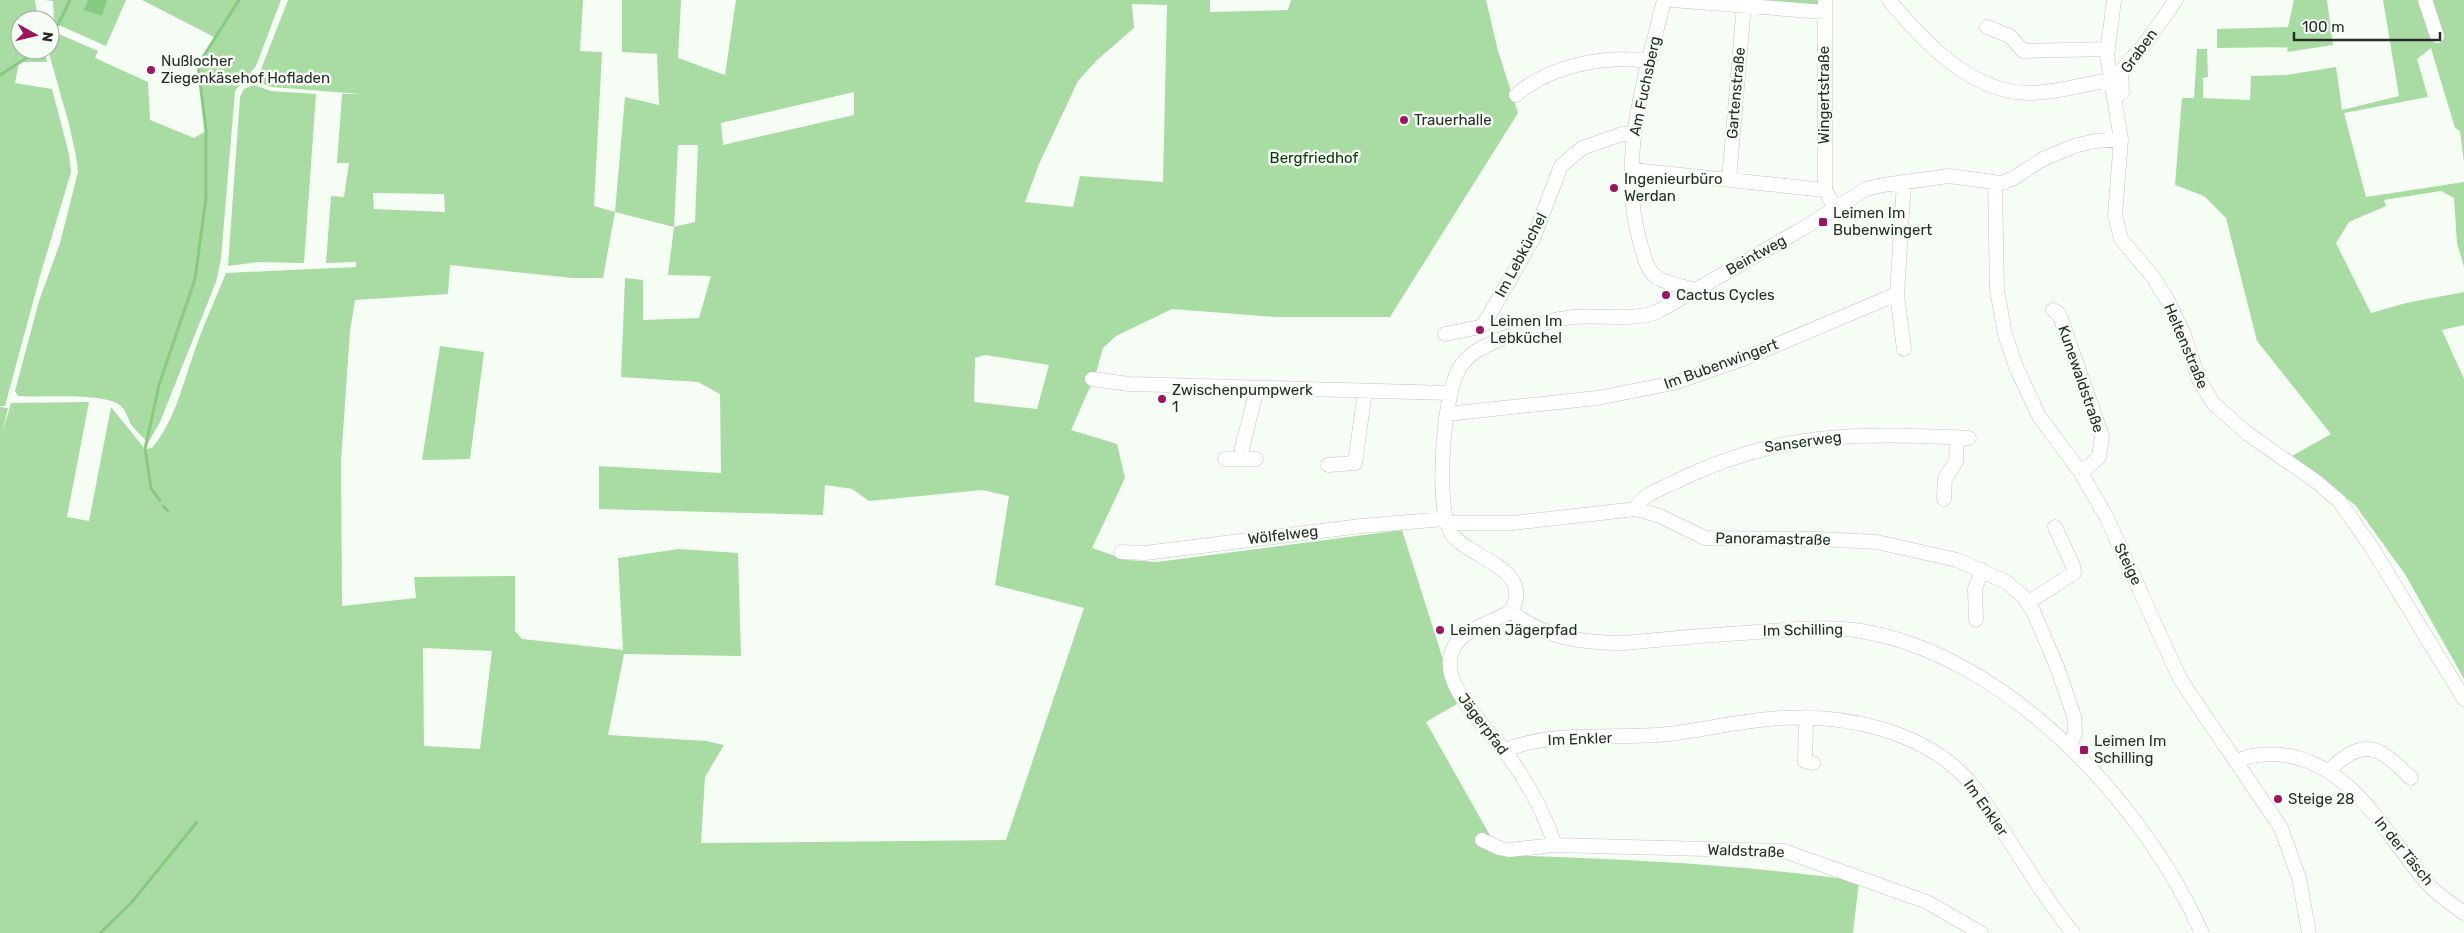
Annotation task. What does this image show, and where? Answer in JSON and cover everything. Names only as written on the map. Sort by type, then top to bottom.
[{"type":"street","name":"Am Fuchsberg","points":[[1664,0],[1633,134],[1632,212],[1650,270],[1660,278],[1695,290]]},
{"type":"street","points":[[1672,0],[1744,5],[1825,6]]},
{"type":"street","points":[[1889,0],[1943,56],[1980,80],[2001,88],[2033,93],[2111,80]]},
{"type":"street","name":"Heltenstraße","points":[[2114,0],[2108,49],[2121,139],[2115,215],[2118,233],[2130,252],[2153,278],[2168,301],[2206,393],[2220,412],[2270,451],[2317,482],[2339,501],[2372,548],[2464,699]]},
{"type":"street","name":"Graben","points":[[2116,104],[2122,95],[2120,75],[2124,67],[2144,44],[2176,0]]},
{"type":"street","points":[[2426,0],[2437,36]]},
{"type":"street","name":"Gartenstraße","points":[[1728,180],[1744,5]]},
{"type":"street","name":"Wingertstraße","points":[[1825,6],[1825,190]]},
{"type":"street","points":[[1987,27],[2004,32],[2023,51],[2108,49]]},
{"type":"street","points":[[1516,95],[1544,77],[1574,66],[1628,58],[1650,61]]},
{"type":"street","name":"Im Lebküchel","points":[[1445,334],[1484,324],[1533,239],[1563,164],[1582,148],[1622,134],[1633,134]]},
{"type":"street","points":[[1996,183],[2009,180],[2043,159],[2079,145],[2094,141],[2121,139]]},
{"type":"street","points":[[1633,170],[1825,190],[1835,208]]},
{"type":"street","name":"Beintweg","points":[[1446,521],[1442,490],[1450,393],[1462,364],[1483,347],[1527,329],[1560,319],[1647,315],[1666,308],[1866,190],[1904,182],[1953,176],[1996,183]]},
{"type":"street","points":[[1904,182],[1897,294],[1904,349]]},
{"type":"street","name":"Steige","points":[[1996,183],[1996,282],[2005,334],[2016,367],[2039,416],[2081,473],[2106,516],[2180,679],[2212,728],[2274,815],[2287,843],[2299,878],[2309,933]]},
{"type":"street","name":"Im Bubenwingert","points":[[1448,414],[1598,398],[1674,383],[1743,359],[1897,294]]},
{"type":"street","name":"Kunewaldstraße","points":[[2053,310],[2058,313],[2061,319],[2102,436],[2099,457],[2081,473]]},
{"type":"street","points":[[1092,378],[1123,384],[1450,393]]},
{"type":"street","points":[[1225,459],[1249,459],[1242,448],[1257,389]]},
{"type":"street","points":[[1328,465],[1360,463],[1365,391]]},
{"type":"street","name":"Sanserweg","points":[[1636,509],[1639,503],[1648,496],[1690,474],[1725,460],[1783,443],[1856,435],[1963,438],[1956,462],[1945,478],[1944,499]]},
{"type":"street","name":"Panoramastraße","points":[[1446,521],[1513,523],[1636,509],[1660,516],[1705,538],[1818,539],[1877,542],[1930,552],[1982,570],[2015,588],[2037,620],[2070,700],[2074,716],[2075,733],[2069,747]]},
{"type":"street","points":[[1446,521],[1459,543],[1507,573],[1515,592],[1511,611]]},
{"type":"street","name":"Wölfelweg","points":[[1121,552],[1145,554],[1353,527],[1446,521]]},
{"type":"street","points":[[2027,603],[2074,573],[2073,566],[2055,527]]},
{"type":"street","points":[[1976,620],[1975,589],[1982,570]]},
{"type":"street","name":"Im Schilling","points":[[1511,611],[1527,623],[1546,632],[1578,640],[1610,643],[1798,629],[1847,629],[1878,634],[1932,652],[1964,668],[2025,709],[2069,747]]},
{"type":"street","name":"Jägerpfad","points":[[1511,611],[1464,636],[1454,648],[1449,662],[1451,674],[1460,694],[1504,751],[1535,799],[1555,845]]},
{"type":"street","points":[[1805,762],[1806,717]]},
{"type":"street","name":"Im Enkler","points":[[1504,751],[1521,744],[1543,740],[1653,736],[1768,719],[1806,717],[1840,721],[1888,732],[1927,749],[1960,773],[1974,787],[2044,896],[2073,933]]},
{"type":"street","points":[[2069,747],[2151,842],[2176,882],[2202,933]]},
{"type":"street","points":[[2328,771],[2348,755],[2370,749],[2392,759],[2410,778]]},
{"type":"street","name":"In der Täsch","points":[[2237,761],[2258,754],[2284,755],[2303,760],[2328,771],[2345,784],[2374,813],[2429,884],[2464,912]]},
{"type":"street","points":[[1482,840],[1506,850],[1555,845]]},
{"type":"street","name":"Waldstraße","points":[[1555,845],[1784,851],[1927,902],[1980,933]]},
{"type":"green space","points":[[0,0],[35,0],[36,10],[10,10],[10,60],[46,60],[47,62],[19,62],[15,83],[52,89],[69,154],[71,172],[40,276],[5,406],[0,406]]},
{"type":"green space","points":[[44,0],[126,0],[106,46],[60,26],[60,10],[53,10],[53,1]]},
{"type":"green space","points":[[142,0],[281,0],[256,66],[235,91],[221,259],[216,282],[160,422],[148,443],[132,426],[123,408],[113,402],[87,397],[18,396],[15,391],[39,301],[60,243],[78,172],[69,124],[51,60],[60,60],[60,34],[98,51],[95,58],[148,82],[150,120],[194,138],[206,131],[198,65],[216,38]]},
{"type":"green space","name":"Bergfriedhof","points":[[288,0],[583,0],[580,51],[602,52],[594,206],[615,212],[625,97],[659,105],[657,54],[622,52],[622,0],[681,0],[678,58],[725,75],[736,0],[1210,0],[1210,12],[1288,10],[1291,0],[1486,0],[1498,51],[1518,113],[1390,317],[1276,317],[1172,309],[1116,336],[1103,348],[1095,376],[1071,430],[1117,444],[1125,478],[1092,548],[1127,560],[1157,562],[1402,530],[1457,704],[1426,722],[1501,855],[1725,866],[1859,881],[1853,933],[0,933],[0,407],[8,408],[2,434],[11,403],[89,402],[67,517],[89,521],[111,407],[145,449],[152,448],[172,416],[200,335],[226,273],[356,267],[356,262],[326,263],[331,196],[344,197],[349,163],[337,163],[342,94],[360,94],[272,87],[260,83],[258,77]],"holes":[[[1132,4],[1167,5],[1163,182],[1080,176],[1073,207],[1025,202],[1039,164],[1078,81],[1097,60],[1134,28]],[[854,92],[854,115],[723,145],[721,123]],[[678,145],[698,145],[695,222],[674,227]],[[373,193],[444,194],[445,212],[374,209]],[[615,212],[674,227],[668,275],[711,276],[699,318],[643,320],[643,280],[625,278],[621,377],[698,382],[720,394],[721,473],[599,466],[599,509],[823,515],[825,485],[852,489],[869,501],[982,490],[1009,496],[995,585],[1084,608],[1006,840],[701,843],[705,777],[724,745],[706,741],[608,735],[624,654],[741,656],[738,553],[679,549],[618,558],[623,650],[522,639],[515,631],[515,576],[414,577],[416,598],[342,606],[341,461],[350,331],[355,300],[448,294],[450,265],[572,278],[603,278]],[[985,355],[1049,365],[1037,409],[974,402],[975,358]],[[423,648],[492,651],[480,749],[424,746]]]},
{"type":"green space","points":[[1726,0],[1819,0],[1820,7]]},
{"type":"green space","points":[[2294,0],[2327,0],[2333,45],[2287,52],[2288,47],[2217,48],[2217,29],[2288,27]]},
{"type":"green space","points":[[2383,0],[2464,0],[2464,163],[2460,131],[2455,128],[2431,48],[2417,59],[2428,97],[2344,113],[2366,197],[2464,182],[2464,267],[2457,243],[2454,198],[2441,191],[2384,200],[2386,206],[2349,222],[2336,243],[2371,313],[2406,303],[2464,292],[2464,325],[2442,330],[2464,379],[2464,679],[2405,574],[2355,505],[2292,456],[2331,434],[2257,341],[2226,218],[2204,196],[2175,185],[2182,98],[2194,98],[2197,49],[2207,49],[2208,77],[2203,78],[2203,98],[2250,100],[2251,76],[2286,75],[2336,67],[2342,110],[2399,96]]},
{"type":"green space","points":[[254,85],[271,91],[316,94],[304,263],[257,262],[228,266],[240,97],[244,89]]},
{"type":"green space","points":[[440,346],[484,352],[470,459],[422,460]]},
{"type":"shaded area","points":[[88,0],[107,0],[102,16],[84,10]]},
{"type":"waterway","points":[[60,21],[70,0]]},
{"type":"waterway","points":[[160,501],[151,488],[145,449],[159,385],[195,279],[206,198],[206,131],[198,65],[239,0]]},
{"type":"waterway","points":[[0,75],[23,60]]},
{"type":"waterway","points":[[163,506],[168,511]]},
{"type":"waterway","points":[[100,933],[131,903],[197,822]]},
{"type":"place","name":"Nußlocher Ziegenkäsehof Hofladen","points":[[151,70]]},
{"type":"place","name":"Trauerhalle","points":[[1404,120]]},
{"type":"place","name":"Ingenieurbüro Werdan","points":[[1614,188]]},
{"type":"place","name":"Leimen Im Bubenwingert","points":[[1823,222]]},
{"type":"place","name":"Cactus Cycles","points":[[1666,295]]},
{"type":"place","name":"Leimen Im Lebküchel","points":[[1480,330]]},
{"type":"place","name":"Zwischenpumpwerk 1","points":[[1162,399]]},
{"type":"place","name":"Leimen Jägerpfad","points":[[1440,630]]},
{"type":"place","name":"Leimen Im Schilling","points":[[2084,750]]},
{"type":"place","name":"Steige 28","points":[[2278,799]]}]
